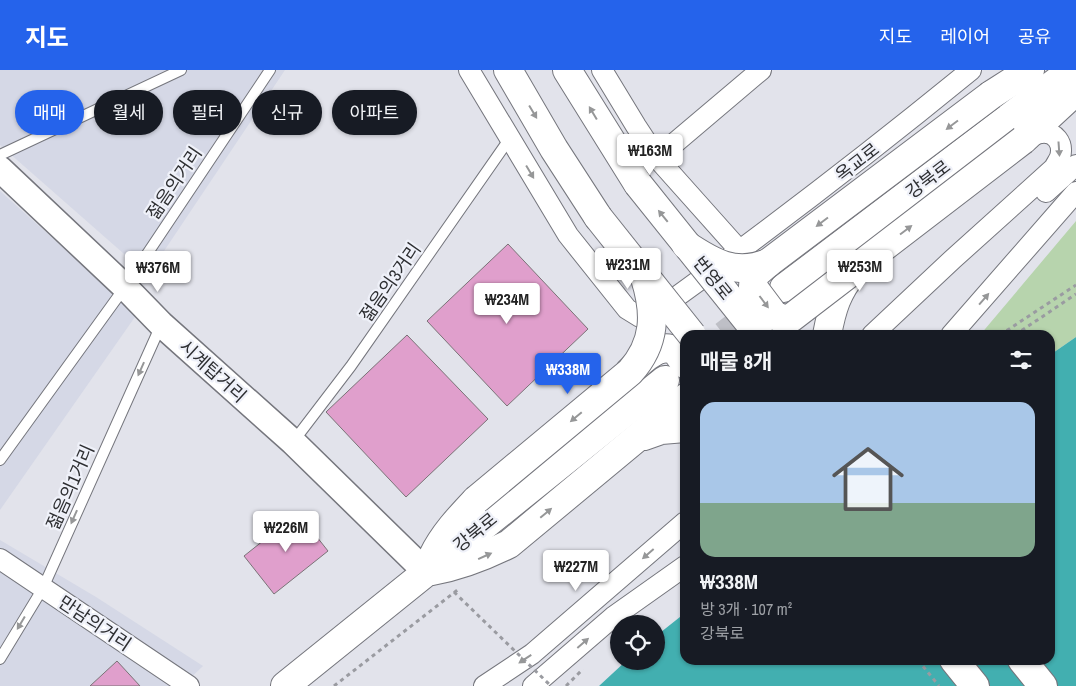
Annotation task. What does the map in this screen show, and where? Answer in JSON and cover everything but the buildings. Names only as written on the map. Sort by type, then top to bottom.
[{"type":"main road","points":[[508,70],[554,149],[598,217],[688,330]]},
{"type":"main road","name":"번영로","points":[[567,70],[638,184],[755,330]]},
{"type":"main road","points":[[1030,70],[990,95],[768,263],[754,276],[753,287],[774,315],[785,320],[791,318],[1023,140],[1076,91]]},
{"type":"main road","name":"강북로","points":[[784,288],[1072,70]]},
{"type":"main road","points":[[686,244],[708,260],[727,267],[743,269],[758,267],[768,263]]},
{"type":"main road","points":[[828,330],[836,298],[844,283],[856,268]]},
{"type":"main road","points":[[630,372],[640,361],[650,336],[652,307],[645,278]]},
{"type":"main road","points":[[426,572],[438,546],[476,500],[654,352],[670,349],[676,352],[675,372]]},
{"type":"main road","name":"강북로","points":[[285,686],[675,372]]},
{"type":"main road","points":[[426,572],[457,566],[484,557],[509,544],[680,402]]},
{"type":"main road","points":[[633,441],[661,430],[680,428]]},
{"type":"main road","points":[[958,665],[975,686]]},
{"type":"main road","points":[[1026,665],[1043,686]]},
{"type":"street","name":"옥교로","points":[[469,70],[568,234],[627,309],[640,317],[650,316],[740,252],[972,70]]},
{"type":"street","points":[[602,70],[657,158],[740,252]]},
{"type":"street","points":[[657,158],[762,70]]},
{"type":"street","points":[[879,330],[953,259],[1054,168],[1060,157],[1061,147],[1058,138],[1050,133],[1039,133],[1023,140]]},
{"type":"street","points":[[880,330],[1076,165]]},
{"type":"street","name":"시계탑거리","points":[[0,169],[161,324],[293,442],[426,572]]},
{"type":"street","points":[[955,330],[1076,192]]},
{"type":"street","points":[[484,686],[532,654],[680,526]]},
{"type":"street","name":"만남의거리","points":[[0,559],[189,686]]},
{"type":"street","points":[[533,686],[613,617],[680,570]]},
{"type":"lane","points":[[0,155],[181,70]]},
{"type":"lane","name":"젊음의거리","points":[[0,460],[124,287],[270,70]]},
{"type":"lane","name":"젊음의3거리","points":[[293,442],[351,366],[468,201],[510,138]]},
{"type":"lane","name":"젊음의1거리","points":[[0,659],[42,588],[161,324]]},
{"type":"path","points":[[1008,330],[1076,285]]},
{"type":"path","points":[[1022,330],[1076,294]]},
{"type":"path","points":[[334,686],[454,592],[551,686]]},
{"type":"path","points":[[922,665],[938,686]]},
{"type":"shaded area","points":[[0,70],[285,70],[272,90],[252,90],[252,119],[242,134],[242,90],[173,90],[173,135],[242,135],[148,275],[0,145]]},
{"type":"shaded area","points":[[0,191],[137,314],[0,510]]},
{"type":"shaded area","points":[[0,540],[96,597],[203,666],[182,686],[0,686]]},
{"type":"green space","points":[[1076,221],[1076,337],[1055,352],[1055,330],[984,330]]},
{"type":"water","points":[[1076,337],[1076,686],[599,686],[616,670],[665,670],[665,629],[680,617],[680,665],[1055,665],[1055,352]]},
{"type":"tunnel","points":[[730,330],[763,305]]}]
